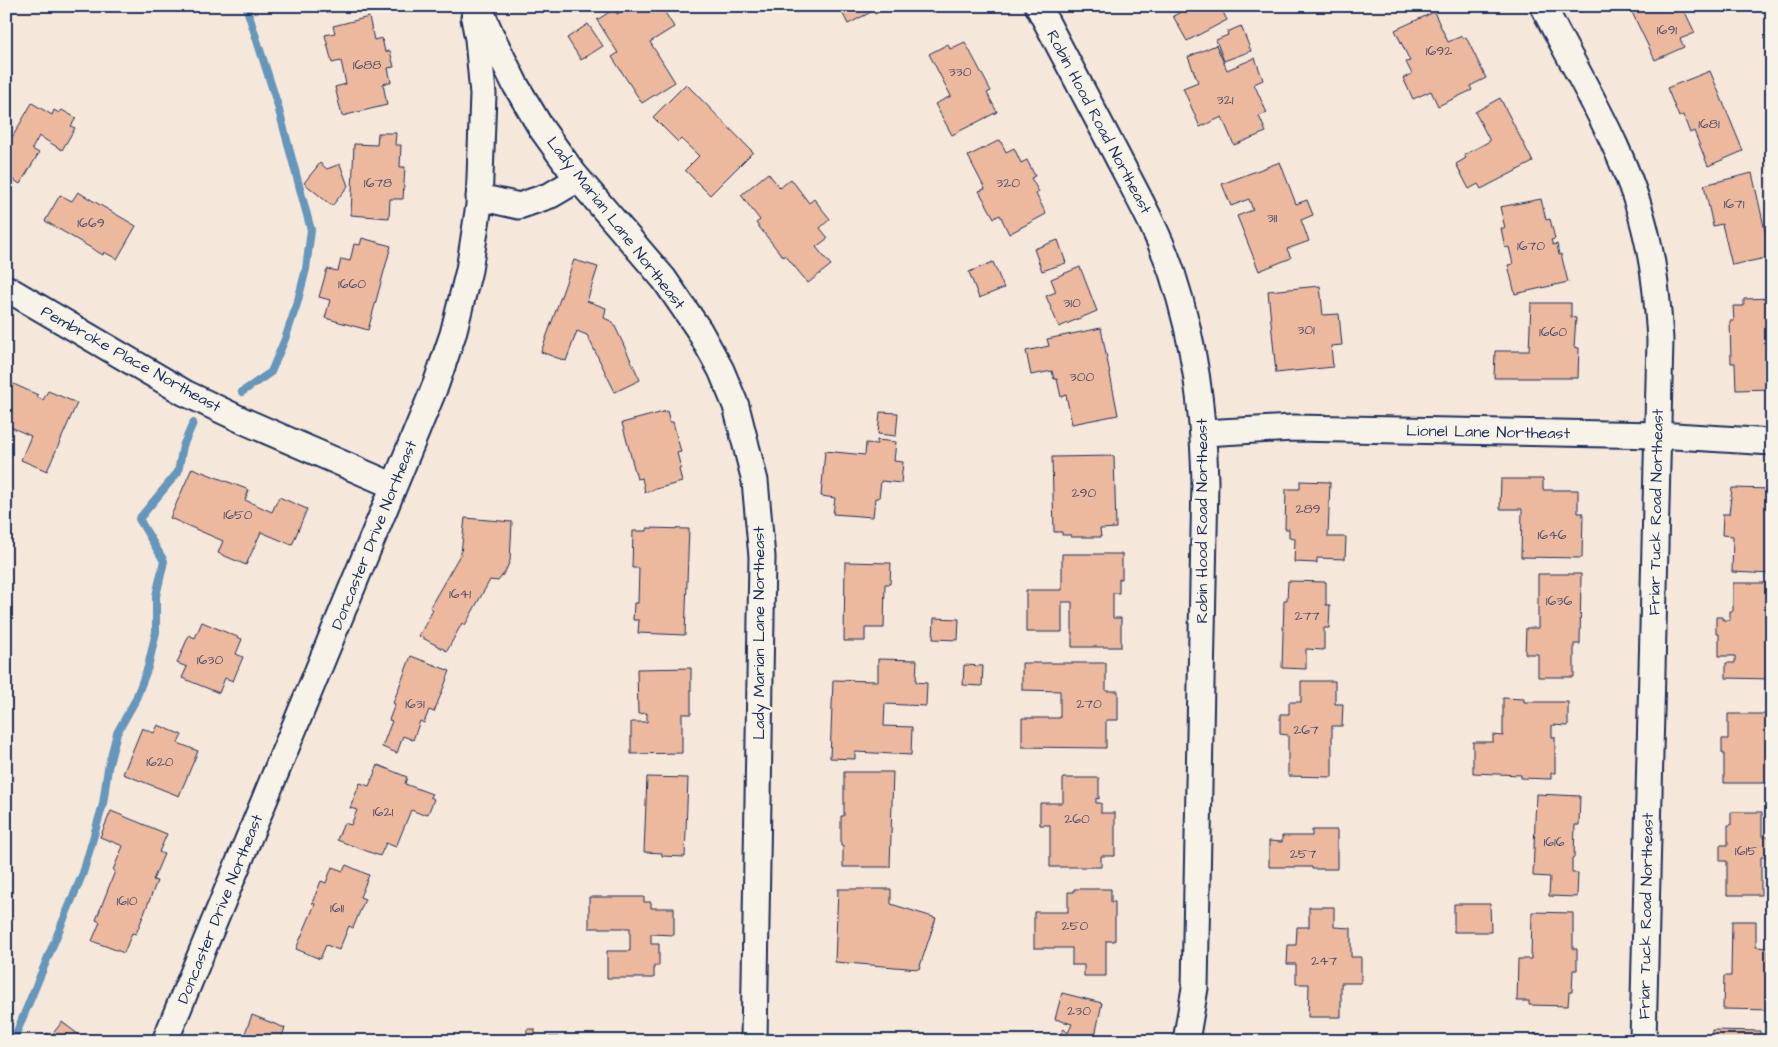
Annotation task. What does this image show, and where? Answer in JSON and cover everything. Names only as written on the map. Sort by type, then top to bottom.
[{"type":"street","name":"Doncaster Drive Northeast","points":[[166,1041],[436,384],[453,334],[469,270],[479,197],[483,94],[478,39],[471,6]]},
{"type":"street","name":"Lady Marian Lane Northeast","points":[[479,6],[515,84],[541,128],[578,179],[664,279],[699,330],[721,370],[736,406],[755,481],[762,557],[754,1041]]},
{"type":"street","name":"Robin Hood Road Northeast","points":[[1038,6],[1151,220],[1171,272],[1187,323],[1194,360],[1204,433],[1205,482],[1195,988],[1186,1041]]},
{"type":"street","name":"Friar Tuck Road Northeast","points":[[1543,6],[1609,133],[1628,177],[1647,237],[1657,293],[1660,340],[1644,1041]]},
{"type":"street","points":[[479,197],[519,206],[551,195],[578,179]]},
{"type":"street","name":"Pembroke Place Northeast","points":[[6,288],[185,393],[244,421],[394,486]]},
{"type":"street","name":"Lionel Lane Northeast","points":[[1204,433],[1294,428],[1658,435],[1772,442]]},
{"type":"building","points":[[302,6],[333,6],[303,11]]},
{"type":"building","points":[[630,6],[661,6],[674,27],[650,42],[675,82],[642,103],[612,57],[618,53],[597,20],[614,9],[617,14]]},
{"type":"building","points":[[839,6],[890,6],[875,14],[873,11],[848,24]]},
{"type":"building","points":[[1178,6],[1220,6],[1227,20],[1187,41],[1173,16],[1181,12]]},
{"type":"building","points":[[1629,6],[1682,6],[1695,33],[1680,39],[1684,47],[1655,60]]},
{"type":"building","points":[[1434,12],[1448,42],[1462,36],[1463,38],[1466,37],[1486,78],[1470,86],[1472,90],[1438,106],[1431,91],[1413,99],[1403,78],[1412,74],[1406,62],[1410,61],[1395,30]]},
{"type":"building","points":[[369,17],[374,40],[382,38],[385,52],[390,51],[394,67],[388,68],[391,82],[383,84],[387,105],[342,116],[335,87],[346,84],[341,61],[332,63],[325,35],[335,33],[333,26]]},
{"type":"building","points":[[588,24],[603,46],[581,60],[567,38]]},
{"type":"building","points":[[1241,26],[1251,51],[1224,61],[1216,40],[1228,35],[1227,32]]},
{"type":"building","points":[[965,42],[991,91],[987,93],[997,112],[952,135],[935,104],[951,96],[929,54],[948,44],[950,49]]},
{"type":"building","points":[[1216,45],[1227,70],[1255,58],[1263,80],[1254,84],[1267,113],[1259,116],[1266,132],[1234,145],[1222,117],[1200,127],[1183,88],[1198,82],[1188,57]]},
{"type":"building","points":[[1710,71],[1743,151],[1708,166],[1694,131],[1690,133],[1683,115],[1679,117],[1667,88]]},
{"type":"building","points":[[686,84],[753,152],[710,195],[685,170],[699,156],[681,139],[678,142],[653,117]]},
{"type":"building","points":[[1500,98],[1533,162],[1481,189],[1478,184],[1469,189],[1456,164],[1466,158],[1464,155],[1490,141],[1475,112]]},
{"type":"building","points":[[32,103],[52,115],[54,110],[59,113],[62,110],[76,118],[71,126],[75,128],[62,150],[39,136],[32,149],[39,153],[20,184],[6,175],[6,132],[13,136]]},
{"type":"building","points":[[378,133],[396,133],[395,145],[401,145],[400,167],[405,167],[403,199],[390,199],[389,218],[351,215],[354,144],[377,145]]},
{"type":"building","points":[[1000,140],[1006,152],[1014,148],[1021,163],[1027,160],[1035,176],[1031,178],[1039,192],[1036,194],[1046,214],[1009,234],[1000,215],[994,218],[979,191],[985,189],[968,156]]},
{"type":"building","points":[[1280,162],[1296,204],[1307,200],[1313,215],[1301,220],[1309,241],[1287,249],[1291,258],[1259,271],[1237,216],[1253,210],[1249,199],[1231,206],[1222,184]]},
{"type":"building","points":[[320,163],[327,169],[340,164],[348,186],[332,206],[304,183]]},
{"type":"building","points":[[768,173],[780,188],[791,179],[809,203],[814,199],[830,219],[820,228],[828,238],[816,247],[831,265],[808,283],[785,255],[783,257],[756,223],[760,220],[741,195]]},
{"type":"building","points":[[1752,173],[1771,257],[1732,265],[1722,224],[1713,226],[1704,185]]},
{"type":"building","points":[[78,192],[136,226],[117,259],[104,252],[103,255],[45,221],[60,195],[72,201]]},
{"type":"building","points":[[1541,199],[1546,220],[1550,219],[1555,239],[1551,240],[1553,245],[1557,244],[1568,282],[1515,294],[1508,265],[1513,264],[1509,247],[1505,248],[1501,228],[1505,228],[1500,207]]},
{"type":"building","points":[[362,238],[391,246],[368,330],[325,318],[330,300],[319,297],[327,269],[338,271],[341,259],[350,261],[354,244],[360,245]]},
{"type":"building","points":[[1058,240],[1066,263],[1042,271],[1034,249]]},
{"type":"building","points":[[574,260],[598,267],[587,301],[606,308],[604,318],[613,322],[640,380],[615,392],[587,335],[577,331],[566,361],[541,352]]},
{"type":"building","points":[[993,262],[1004,288],[979,298],[969,272]]},
{"type":"building","points":[[1080,267],[1097,311],[1059,327],[1046,296],[1056,292],[1051,279]]},
{"type":"building","points":[[1320,286],[1323,315],[1339,314],[1342,345],[1331,346],[1333,367],[1276,373],[1268,291]]},
{"type":"building","points":[[1772,298],[1772,389],[1736,390],[1735,363],[1731,363],[1730,321],[1734,321],[1733,306],[1744,306],[1744,299]]},
{"type":"building","points":[[1531,303],[1571,303],[1571,317],[1576,318],[1574,347],[1579,348],[1578,378],[1494,378],[1495,351],[1529,351]]},
{"type":"building","points":[[1101,328],[1118,415],[1072,424],[1066,395],[1061,397],[1057,379],[1054,379],[1052,371],[1031,375],[1026,351],[1049,346],[1047,339]]},
{"type":"building","points":[[9,382],[38,395],[37,397],[43,400],[48,391],[77,403],[47,471],[21,460],[31,436],[6,425],[6,383],[8,384]]},
{"type":"building","points":[[667,411],[670,422],[673,422],[681,452],[677,453],[682,482],[645,492],[642,478],[637,479],[622,423]]},
{"type":"building","points":[[880,412],[898,413],[896,436],[878,434]]},
{"type":"building","points":[[877,440],[896,442],[894,461],[903,462],[901,483],[881,481],[879,498],[875,498],[873,517],[833,514],[835,498],[821,496],[825,451],[865,455],[866,443],[877,444]]},
{"type":"building","points":[[1114,456],[1116,528],[1100,529],[1101,537],[1071,537],[1071,535],[1062,535],[1062,532],[1054,532],[1052,457]]},
{"type":"building","points":[[192,468],[249,490],[245,500],[272,512],[279,497],[307,509],[292,545],[261,532],[246,565],[218,553],[223,541],[170,518]]},
{"type":"building","points":[[1501,479],[1543,479],[1543,490],[1578,490],[1578,513],[1583,513],[1582,558],[1521,557],[1522,509],[1500,509]]},
{"type":"building","points":[[1300,481],[1330,482],[1328,537],[1346,537],[1345,559],[1317,558],[1317,563],[1294,562],[1295,539],[1289,538],[1289,529],[1285,529],[1286,489],[1300,489]]},
{"type":"building","points":[[1732,488],[1772,489],[1772,574],[1732,572],[1733,536],[1722,535],[1723,514],[1729,514]]},
{"type":"building","points":[[465,518],[512,522],[510,561],[498,581],[490,580],[465,625],[462,623],[447,651],[419,636],[433,610],[430,607],[461,553]]},
{"type":"building","points":[[647,528],[689,529],[685,635],[638,633],[639,620],[633,620],[634,603],[638,603],[639,568],[632,568],[633,531],[647,531]]},
{"type":"building","points":[[1062,554],[1122,554],[1122,579],[1119,579],[1119,593],[1113,593],[1113,618],[1121,618],[1121,647],[1072,647],[1072,602],[1062,602],[1062,632],[1026,632],[1026,590],[1062,590]]},
{"type":"building","points":[[845,562],[891,563],[890,584],[885,584],[884,628],[865,628],[865,641],[844,641]]},
{"type":"building","points":[[1538,574],[1581,574],[1580,644],[1574,644],[1574,677],[1538,677],[1538,654],[1525,654],[1526,628],[1538,628]]},
{"type":"building","points":[[1288,581],[1326,582],[1326,605],[1330,605],[1329,628],[1324,628],[1324,650],[1306,649],[1306,669],[1282,668],[1284,600],[1287,600]]},
{"type":"building","points":[[1733,583],[1770,583],[1772,679],[1726,678],[1726,663],[1735,663],[1735,656],[1719,656],[1719,634],[1716,634],[1716,617],[1730,620],[1730,611],[1733,611]]},
{"type":"building","points":[[934,618],[959,619],[958,640],[933,639]]},
{"type":"building","points":[[202,622],[242,639],[236,654],[243,657],[233,681],[225,678],[219,693],[182,678],[187,667],[177,663],[189,635],[195,638]]},
{"type":"building","points":[[411,656],[450,671],[434,712],[429,710],[424,723],[420,721],[413,740],[403,736],[397,753],[382,747],[392,721],[389,720],[395,704],[393,703]]},
{"type":"building","points":[[878,659],[917,660],[916,682],[927,683],[926,706],[885,704],[884,726],[912,727],[911,755],[855,752],[855,759],[830,758],[833,680],[878,681]]},
{"type":"building","points":[[1022,663],[1106,663],[1106,691],[1118,691],[1118,720],[1106,720],[1106,748],[1022,747],[1022,718],[1060,718],[1060,691],[1022,690]]},
{"type":"building","points":[[964,665],[983,666],[982,686],[963,685]]},
{"type":"building","points":[[691,668],[691,714],[682,714],[682,753],[631,754],[631,722],[647,722],[647,713],[638,714],[637,669]]},
{"type":"building","points":[[1301,681],[1335,681],[1335,704],[1343,704],[1342,726],[1332,726],[1332,777],[1288,776],[1288,735],[1280,734],[1280,714],[1289,714],[1289,702],[1301,702]]},
{"type":"building","points":[[1503,698],[1524,699],[1524,702],[1568,702],[1568,726],[1552,725],[1552,737],[1555,737],[1555,773],[1551,773],[1551,779],[1521,778],[1521,775],[1473,773],[1473,742],[1493,742],[1493,735],[1503,736]]},
{"type":"building","points":[[1728,714],[1772,714],[1772,783],[1724,783],[1722,739],[1728,739]]},
{"type":"building","points":[[158,725],[182,735],[178,743],[198,751],[179,796],[123,774],[142,728],[154,733]]},
{"type":"building","points":[[378,765],[407,777],[405,784],[432,794],[430,797],[434,799],[428,814],[424,813],[424,815],[411,810],[396,847],[386,843],[380,856],[337,840],[344,823],[351,825],[357,810],[350,808],[360,783],[369,786]]},
{"type":"building","points":[[844,772],[893,772],[890,867],[843,867],[841,816],[844,816]]},
{"type":"building","points":[[647,777],[688,778],[685,857],[662,856],[662,853],[644,852]]},
{"type":"building","points":[[1063,778],[1099,778],[1099,799],[1096,798],[1096,803],[1101,803],[1101,813],[1115,813],[1115,856],[1101,856],[1101,867],[1050,867],[1050,825],[1040,825],[1040,803],[1063,803]]},
{"type":"building","points":[[1536,794],[1580,796],[1579,825],[1575,825],[1574,858],[1572,858],[1572,873],[1578,873],[1577,897],[1549,896],[1550,877],[1533,876]]},
{"type":"building","points":[[111,811],[167,834],[159,852],[164,854],[153,880],[157,881],[136,934],[132,933],[124,953],[92,941],[100,922],[96,920],[123,846],[100,837]]},
{"type":"building","points":[[1731,812],[1762,812],[1762,837],[1772,837],[1772,857],[1761,857],[1761,895],[1727,895],[1727,861],[1720,861],[1720,845],[1728,845],[1728,825],[1731,825]]},
{"type":"building","points":[[1312,830],[1337,830],[1337,869],[1269,867],[1269,841],[1282,842],[1282,836],[1312,836]]},
{"type":"building","points":[[346,865],[369,875],[360,897],[365,899],[353,928],[349,926],[339,950],[326,945],[320,959],[296,949],[315,904],[312,903],[321,881],[326,883],[332,867],[343,871]]},
{"type":"building","points":[[838,889],[891,889],[891,904],[936,918],[919,969],[835,962]]},
{"type":"building","points":[[1074,889],[1111,889],[1111,902],[1115,902],[1115,941],[1106,941],[1106,976],[1084,976],[1084,965],[1072,965],[1072,948],[1034,948],[1034,912],[1068,912],[1068,892],[1074,892]]},
{"type":"building","points":[[589,897],[644,897],[644,902],[651,902],[651,908],[674,908],[674,935],[651,934],[651,944],[659,944],[659,966],[654,966],[654,978],[607,978],[607,951],[630,951],[630,928],[589,928]]},
{"type":"building","points":[[1454,904],[1490,904],[1491,932],[1454,932]]},
{"type":"building","points":[[1309,907],[1334,907],[1334,927],[1351,928],[1351,957],[1361,957],[1361,983],[1341,983],[1341,1017],[1308,1017],[1309,984],[1296,984],[1296,964],[1287,964],[1288,945],[1296,945],[1297,927],[1309,927]]},
{"type":"building","points":[[1532,912],[1573,913],[1573,949],[1577,949],[1577,970],[1573,970],[1572,992],[1569,992],[1568,1006],[1529,1005],[1529,1001],[1517,1001],[1518,959],[1531,959]]},
{"type":"building","points":[[1732,921],[1756,921],[1756,947],[1768,948],[1768,973],[1772,973],[1772,1010],[1723,1009],[1724,976],[1731,976]]},
{"type":"building","points":[[1062,993],[1102,1003],[1094,1041],[1056,1041],[1064,1029],[1068,1033],[1072,1024],[1055,1019]]},
{"type":"building","points":[[252,1015],[285,1028],[280,1041],[242,1041]]},
{"type":"building","points":[[62,1022],[87,1041],[41,1041],[47,1033],[51,1036]]},
{"type":"building","points":[[527,1029],[535,1029],[535,1037],[558,1037],[558,1041],[526,1041]]},
{"type":"building","points":[[1712,1030],[1760,1031],[1760,1041],[1712,1041]]},
{"type":"building","points":[[1534,1034],[1561,1035],[1561,1041],[1534,1041]]},
{"type":"building","points":[[806,1037],[835,1037],[835,1041],[806,1041]]},
{"type":"waterway","points":[[242,392],[271,372],[297,304],[306,269],[311,230],[277,103],[246,6]]},
{"type":"waterway","points":[[13,1041],[83,873],[103,804],[108,768],[117,733],[135,701],[148,667],[156,632],[156,596],[164,561],[139,519],[178,472],[183,446],[193,423]]}]
